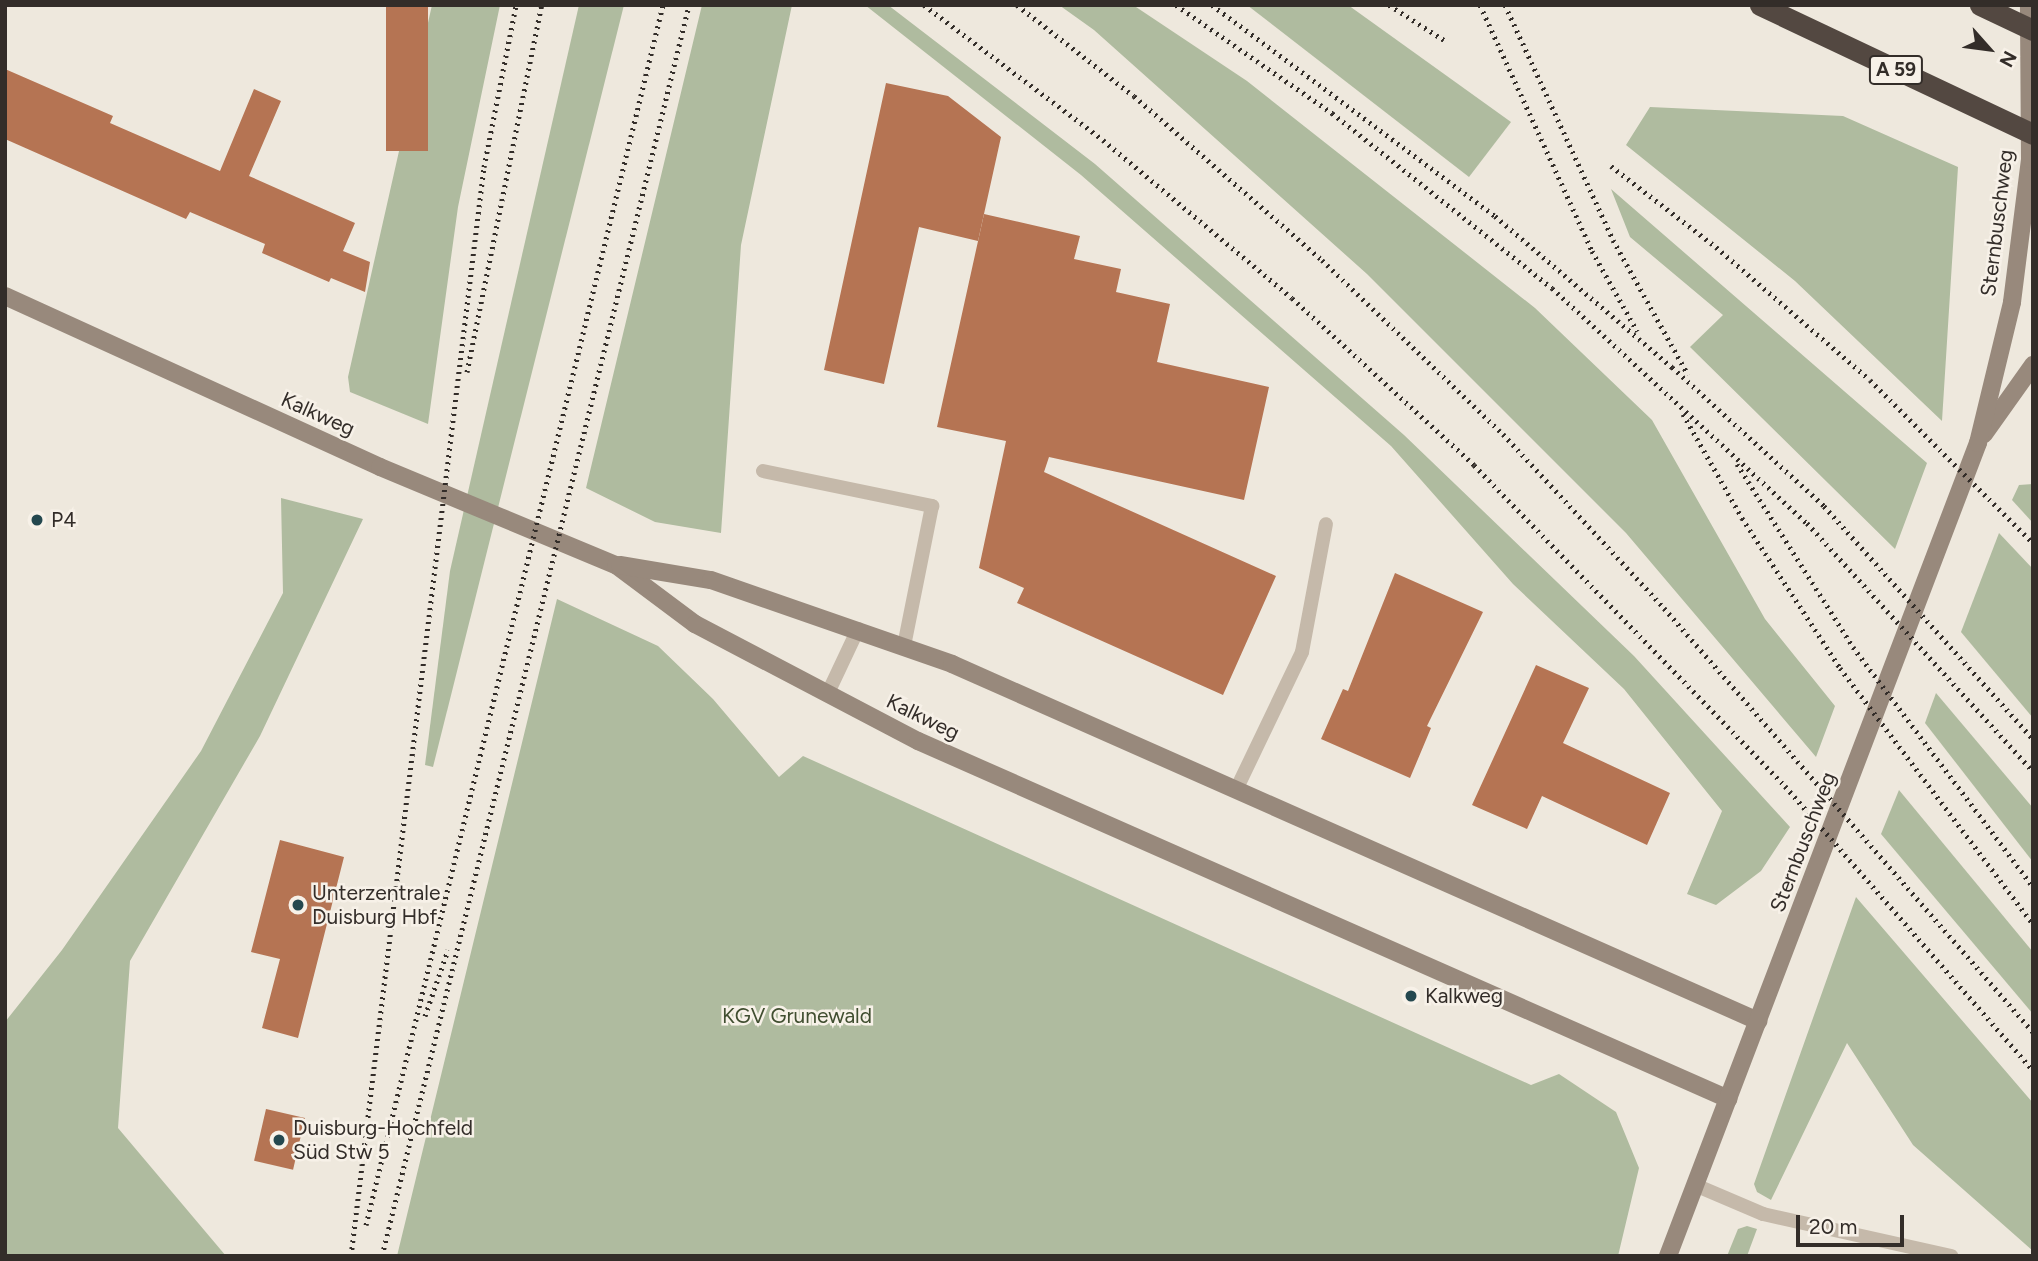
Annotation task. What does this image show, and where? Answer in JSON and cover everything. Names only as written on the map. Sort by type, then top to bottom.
[{"type":"highway","name":"A 59","points":[[1760,5],[2033,134]]},
{"type":"highway","points":[[1980,5],[2033,30]]},
{"type":"street","name":"Sternbuschweg","points":[[1668,1256],[1978,443],[2012,302],[2030,159],[2029,5]]},
{"type":"street","name":"Kalkweg","points":[[5,296],[380,467],[615,565],[711,580],[904,646],[1758,1021]]},
{"type":"street","name":"Sternbuschweg","points":[[1978,443],[2033,365]]},
{"type":"street","name":"Kalkweg","points":[[615,565],[695,624],[931,747],[1728,1098]]},
{"type":"lane","points":[[763,471],[932,506],[904,646]]},
{"type":"lane","points":[[1237,790],[1302,652],[1326,524]]},
{"type":"lane","points":[[827,695],[858,629]]},
{"type":"lane","points":[[1695,1185],[1763,1214],[1951,1256]]},
{"type":"green space","points":[[432,5],[500,5],[458,207],[428,424],[350,392],[348,377]]},
{"type":"green space","points":[[579,5],[624,5],[433,767],[425,765],[450,571]]},
{"type":"green space","points":[[702,5],[792,5],[741,245],[721,533],[655,522],[586,488]]},
{"type":"green space","points":[[865,5],[888,5],[1095,164],[1404,435],[1634,656],[1790,827],[1761,871],[1716,905],[1687,894],[1722,811],[1624,689],[1513,584],[1391,446],[1081,175]]},
{"type":"green space","points":[[1059,5],[1133,5],[1247,81],[1535,308],[1652,420],[1765,619],[1835,706],[1816,757],[1626,533],[1367,274],[1094,30]]},
{"type":"green space","points":[[1247,5],[1348,5],[1511,122],[1469,177]]},
{"type":"green space","points":[[1650,107],[1843,116],[1958,167],[1942,421],[1795,281],[1626,145]]},
{"type":"green space","points":[[1611,189],[1927,463],[1895,549],[1690,347],[1723,315],[1630,237]]},
{"type":"green space","points":[[2033,484],[2033,523],[2012,500],[2019,485]]},
{"type":"green space","points":[[281,498],[363,519],[260,736],[130,961],[118,1128],[226,1256],[5,1256],[5,1022],[62,950],[201,751],[283,593]]},
{"type":"green space","points":[[1999,533],[2033,569],[2033,718],[1961,632]]},
{"type":"green space","name":"KGV Grunewald","points":[[557,599],[658,646],[713,699],[779,777],[803,756],[1531,1085],[1559,1074],[1616,1112],[1639,1168],[1618,1256],[397,1256]]},
{"type":"green space","points":[[1936,693],[2033,808],[2033,862],[1925,723]]},
{"type":"green space","points":[[1899,790],[2033,952],[2033,1014],[1881,834]]},
{"type":"green space","points":[[1856,897],[2033,1103],[2033,1251],[1913,1145],[1847,1043],[1771,1200],[1757,1192],[1754,1184]]},
{"type":"green space","points":[[1747,1226],[1757,1229],[1747,1256],[1727,1256],[1738,1229]]},
{"type":"building","points":[[386,5],[428,5],[428,151],[386,151]]},
{"type":"building","points":[[5,69],[113,116],[110,123],[220,171],[254,89],[281,101],[249,176],[355,223],[343,251],[370,262],[365,292],[331,278],[329,282],[262,253],[265,244],[190,212],[186,219],[5,139]]},
{"type":"building","points":[[886,83],[948,96],[1001,137],[978,241],[919,227],[884,384],[824,370]]},
{"type":"building","points":[[984,214],[1080,236],[1074,259],[1121,269],[1116,292],[1170,304],[1157,362],[1269,387],[1244,500],[1049,457],[1044,472],[1276,576],[1223,695],[1017,603],[1024,588],[979,568],[1006,441],[937,427]]},
{"type":"building","points":[[1395,573],[1483,612],[1427,726],[1431,728],[1410,778],[1321,739],[1343,689],[1348,691]]},
{"type":"building","points":[[1536,665],[1589,688],[1563,743],[1670,793],[1647,845],[1542,796],[1527,829],[1472,805]]},
{"type":"building","name":"Unterzentrale Duisburg Hbf","points":[[280,840],[344,857],[298,1038],[262,1028],[280,959],[251,952]]},
{"type":"building","name":"Duisburg-Hochfeld Süd Stw 5","points":[[266,1109],[305,1118],[293,1170],[254,1161]]},
{"type":"railway","points":[[351,1256],[484,167],[516,5]]},
{"type":"railway","points":[[467,372],[542,5]]},
{"type":"railway","points":[[366,1225],[663,5]]},
{"type":"railway","points":[[382,1256],[689,5]]},
{"type":"railway","points":[[924,5],[1103,140],[1292,298],[1474,465],[1785,786],[2033,1070]]},
{"type":"railway","points":[[1017,5],[1134,96],[1322,260],[1503,434],[1664,608],[2033,1032]]},
{"type":"railway","points":[[1176,5],[1332,113],[1552,288],[1807,523],[2033,771]]},
{"type":"railway","points":[[1212,5],[1495,216],[1672,367],[1824,506],[2033,739]]},
{"type":"railway","points":[[1389,5],[1444,40]]},
{"type":"railway","points":[[1480,5],[1592,251],[1637,331]]},
{"type":"railway","points":[[1505,5],[1613,240],[1688,375]]},
{"type":"railway","points":[[1611,166],[1716,247],[1870,380],[2033,543]]},
{"type":"railway","points":[[1683,414],[1742,518],[1840,668],[2033,924]]},
{"type":"railway","points":[[1737,464],[1853,647],[2033,887]]},
{"type":"railway","points":[[425,1016],[448,950]]},
{"type":"place","name":"P4","points":[[37,520]]},
{"type":"place","name":"Unterzentrale Duisburg Hbf","points":[[298,905]]},
{"type":"place","name":"Kalkweg","points":[[1411,996]]},
{"type":"place","name":"Duisburg-Hochfeld Süd Stw 5","points":[[279,1140]]}]
